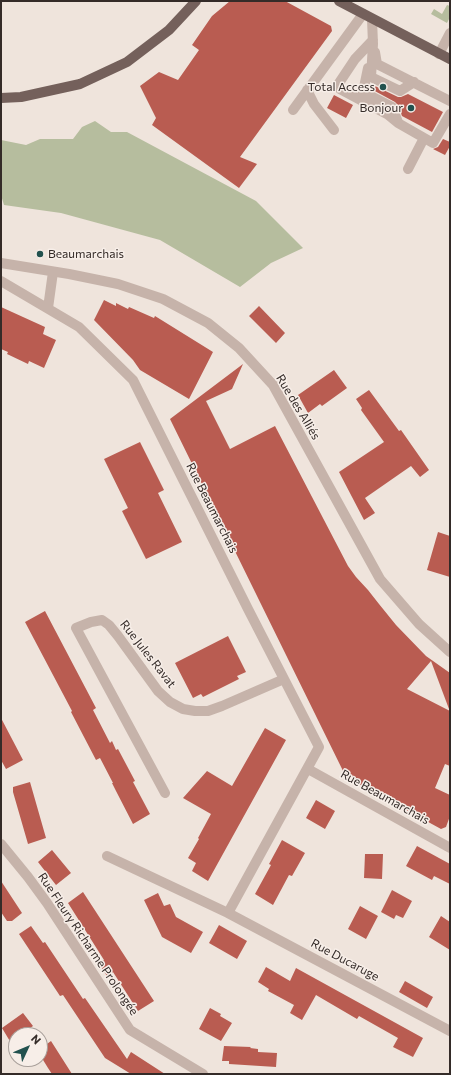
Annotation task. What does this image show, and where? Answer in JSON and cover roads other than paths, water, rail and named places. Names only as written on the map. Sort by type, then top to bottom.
[{"type":"main road","points":[[1,98],[21,97],[80,84],[127,62],[169,30],[196,1]]},
{"type":"main road","points":[[339,1],[450,60]]},
{"type":"street","points":[[293,110],[363,14]]},
{"type":"street","points":[[372,19],[373,42],[371,77],[400,91],[414,82]]},
{"type":"street","points":[[439,54],[450,33]]},
{"type":"street","points":[[373,42],[377,64],[450,101]]},
{"type":"street","points":[[373,42],[363,92],[389,110],[398,123],[433,143],[450,114]]},
{"type":"street","points":[[373,42],[355,59],[338,85],[341,90],[389,110]]},
{"type":"street","points":[[389,110],[414,82]]},
{"type":"street","points":[[308,90],[314,104],[334,130]]},
{"type":"street","points":[[408,170],[424,138]]},
{"type":"street","name":"Rue des Alliés","points":[[1,263],[118,284],[162,299],[208,323],[239,348],[273,385],[380,579],[419,624],[450,652]]},
{"type":"street","points":[[48,308],[53,272]]},
{"type":"street","name":"Rue Beaumarchais","points":[[1,281],[79,327],[133,380],[319,747],[308,769],[450,848]]},
{"type":"street","name":"Rue Jules Ravat","points":[[165,793],[76,628],[91,622],[102,620],[109,625],[158,691],[170,702],[183,709],[208,711],[284,679]]},
{"type":"street","points":[[228,913],[308,769]]},
{"type":"street","name":"Rue Fleury Richarme Prolongée","points":[[1,844],[28,877],[47,904],[130,1030],[203,1074]]},
{"type":"street","name":"Rue Ducaruge","points":[[107,856],[228,913],[450,1031]]},
{"type":"place","name":"Total Access","points":[[383,87]]},
{"type":"place","name":"Bonjour","points":[[411,108]]},
{"type":"place","name":"Beaumarchais","points":[[40,254]]}]
